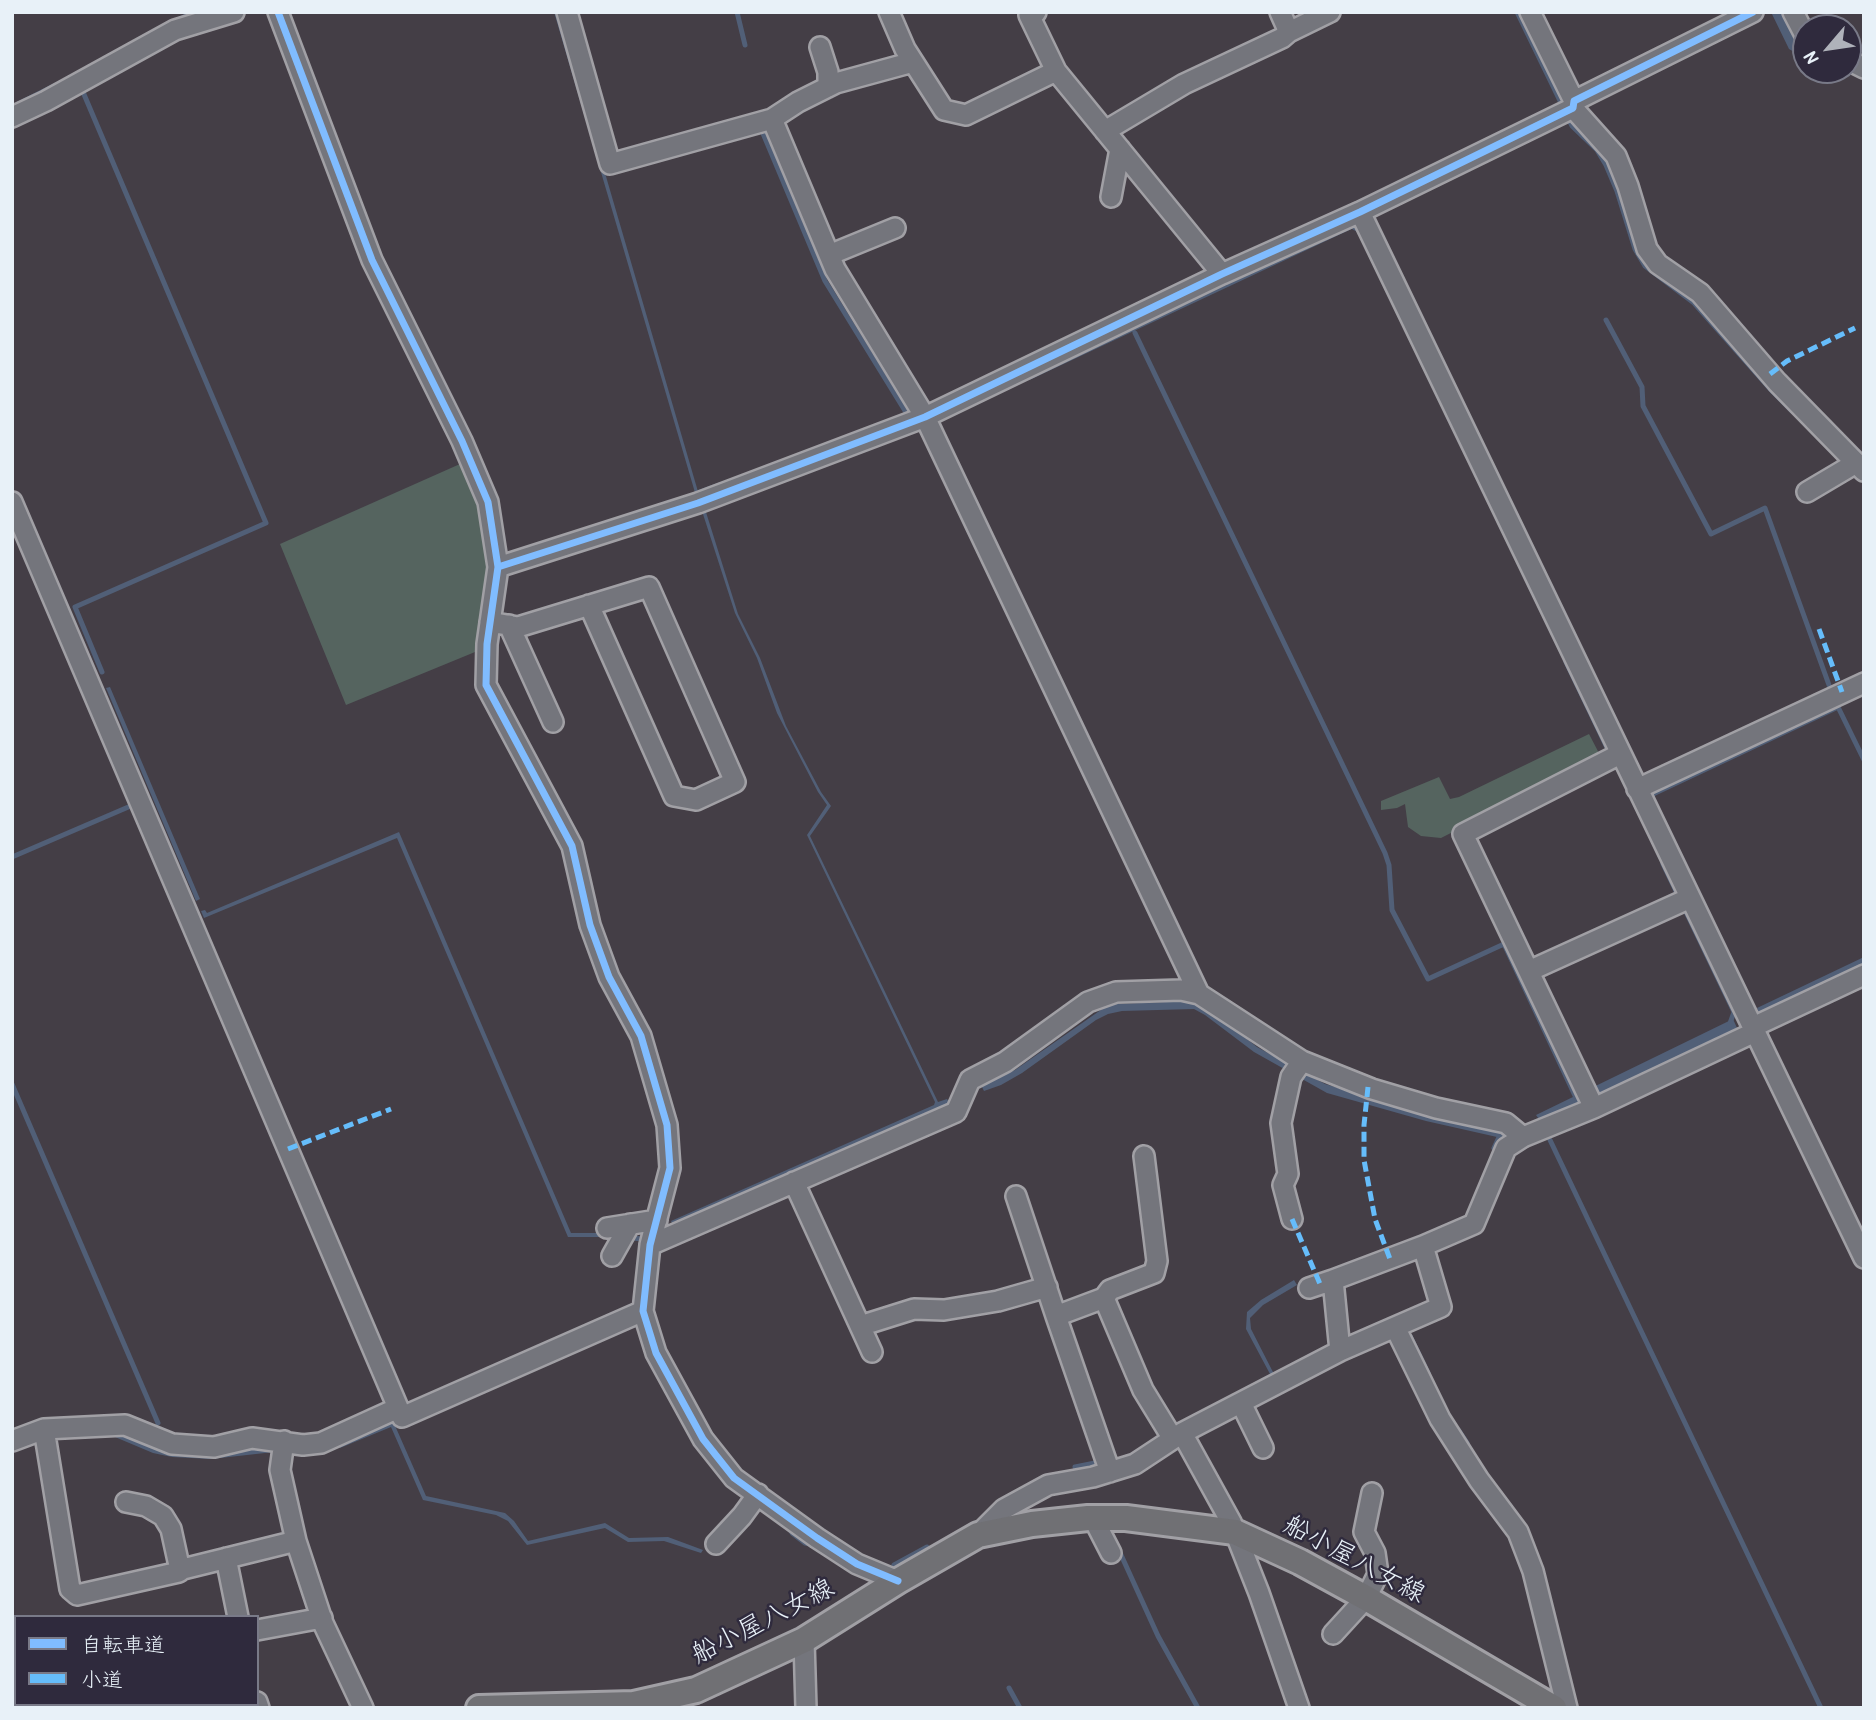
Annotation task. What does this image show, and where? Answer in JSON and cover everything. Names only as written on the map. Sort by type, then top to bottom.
[{"type":"main road","name":"船小屋八女線","points":[[479,1708],[634,1704],[696,1690],[804,1640],[978,1535],[1032,1524],[1093,1518],[1126,1518],[1235,1532],[1300,1562],[1366,1598],[1554,1708]]},
{"type":"street","points":[[12,117],[175,30],[234,12]]},
{"type":"street","points":[[278,12],[372,260],[462,441],[488,502],[498,567],[499,624],[486,685],[572,846],[590,925],[609,977],[641,1036],[667,1125],[670,1168],[650,1245],[643,1311],[660,1363],[703,1439],[734,1478],[857,1564],[898,1581]]},
{"type":"street","points":[[567,12],[610,164],[772,119],[797,102],[828,87],[913,62]]},
{"type":"street","points":[[890,12],[905,48],[944,110],[966,115],[1056,71]]},
{"type":"street","points":[[1036,12],[1029,15],[1056,71],[1222,275]]},
{"type":"street","points":[[1280,12],[1289,32]]},
{"type":"street","points":[[1105,131],[1184,84],[1330,12]]},
{"type":"street","points":[[1530,12],[1574,104],[1616,156],[1647,249],[1658,264],[1700,293],[1777,382],[1860,467],[1807,492]]},
{"type":"street","points":[[498,567],[698,503],[925,417],[1360,212],[1752,12]]},
{"type":"street","points":[[820,47],[828,72],[828,87]]},
{"type":"street","points":[[772,119],[835,270],[925,417],[1199,994]]},
{"type":"street","points":[[1111,197],[1120,149]]},
{"type":"street","points":[[1360,212],[1864,1258]]},
{"type":"street","points":[[829,255],[895,228]]},
{"type":"street","points":[[12,502],[402,1417],[643,1311]]},
{"type":"street","points":[[499,624],[518,627],[649,587],[735,782],[696,800],[674,796],[589,606]]},
{"type":"street","points":[[499,624],[553,722]]},
{"type":"street","points":[[1637,789],[1864,683]]},
{"type":"street","points":[[1594,1108],[1463,834],[1620,754]]},
{"type":"street","points":[[1529,971],[1690,898]]},
{"type":"street","points":[[1309,1288],[1474,1224],[1506,1148],[1523,1137],[1594,1108],[1864,975]]},
{"type":"street","points":[[650,1245],[956,1112],[970,1080],[1005,1062],[1088,1002],[1116,992],[1181,990],[1199,994],[1302,1061],[1397,1097],[1506,1123],[1523,1137]]},
{"type":"street","points":[[1292,1219],[1283,1185],[1287,1174],[1281,1123],[1291,1077],[1302,1061]]},
{"type":"street","points":[[1056,1315],[1104,1298],[1110,1290],[1154,1273],[1157,1261],[1144,1156]]},
{"type":"street","points":[[794,1182],[872,1352]]},
{"type":"street","points":[[1016,1196],[1110,1472]]},
{"type":"street","points":[[607,1228],[657,1220]]},
{"type":"street","points":[[612,1256],[630,1224]]},
{"type":"street","points":[[978,1535],[1004,1509],[1048,1485],[1135,1464],[1177,1436],[1340,1351],[1441,1307],[1423,1246]]},
{"type":"street","points":[[1333,1280],[1340,1351]]},
{"type":"street","points":[[860,1326],[914,1309],[944,1310],[998,1301],[1047,1287]]},
{"type":"street","points":[[1104,1298],[1143,1390],[1177,1436],[1235,1532],[1268,1615],[1299,1708]]},
{"type":"street","points":[[1395,1327],[1440,1419],[1479,1480],[1518,1532],[1533,1571],[1567,1708]]},
{"type":"street","points":[[1241,1403],[1264,1448]]},
{"type":"street","points":[[12,1441],[44,1429],[125,1425],[172,1444],[214,1447],[252,1438],[303,1446],[321,1443],[398,1408]]},
{"type":"street","points":[[44,1429],[70,1588],[77,1595],[296,1541]]},
{"type":"street","points":[[284,1441],[280,1470],[296,1541],[321,1618],[363,1708]]},
{"type":"street","points":[[711,1540],[742,1517],[754,1491]]},
{"type":"street","points":[[1333,1634],[1366,1598],[1378,1574],[1375,1553],[1364,1532],[1372,1493]]},
{"type":"street","points":[[126,1502],[146,1506],[163,1516],[171,1529],[178,1561],[183,1569]]},
{"type":"street","points":[[1093,1518],[1111,1553]]},
{"type":"street","points":[[226,1559],[238,1615]]},
{"type":"street","points":[[259,1630],[321,1618]]},
{"type":"street","points":[[804,1640],[806,1708]]},
{"type":"shaded area","points":[[460,464],[478,497],[492,555],[475,652],[346,705],[280,544]]},
{"type":"shaded area","points":[[1589,734],[1601,757],[1441,838],[1421,836],[1408,827],[1405,804],[1381,810],[1381,801],[1439,777],[1450,799],[1459,797]]},
{"type":"water","points":[[554,12],[558,12],[699,495],[696,496]]},
{"type":"water","points":[[1771,12],[1783,12],[1792,31],[1792,51]]},
{"type":"water","points":[[705,509],[738,614],[760,658],[786,726],[831,806],[810,836],[938,1102],[947,1099],[950,1104],[674,1227],[671,1221],[934,1105],[935,1102],[807,835],[827,805],[777,713],[757,658],[735,613],[702,511]]},
{"type":"water","points":[[110,687],[200,899],[196,901],[106,688]]},
{"type":"water","points":[[399,832],[571,1233],[614,1233],[615,1237],[568,1237],[397,838],[204,918],[201,911],[205,910],[207,913]]},
{"type":"water","points":[[1864,957],[1864,966],[1760,1016],[1757,1008]]},
{"type":"water","points":[[1191,1001],[1212,1011],[1257,1047],[1325,1084],[1436,1117],[1502,1131],[1506,1137],[1500,1140],[1497,1137],[1426,1121],[1327,1093],[1254,1052],[1194,1009],[1122,1011],[1108,1014],[1001,1085],[984,1091],[981,1085],[1015,1070],[1105,1007],[1116,1004]]},
{"type":"water","points":[[1733,1019],[1737,1028],[1541,1122],[1536,1115]]},
{"type":"water","points":[[1294,1280],[1297,1285],[1263,1305],[1250,1318],[1251,1329],[1275,1376],[1231,1400],[1229,1396],[1270,1374],[1246,1329],[1247,1312]]},
{"type":"water","points":[[393,1421],[426,1496],[505,1513],[528,1541],[605,1523],[629,1538],[668,1537],[703,1550],[701,1553],[664,1541],[628,1542],[605,1528],[527,1545],[508,1521],[496,1515],[423,1500],[391,1427],[340,1448],[338,1445]]},
{"type":"water","points":[[82,1433],[118,1433],[149,1447],[169,1452],[230,1452],[273,1447],[274,1452],[211,1459],[172,1457],[153,1453],[115,1437],[82,1437]]},
{"type":"waterway","points":[[173,22],[195,12]]},
{"type":"waterway","points":[[737,12],[745,45]]},
{"type":"waterway","points":[[1517,12],[1563,107]]},
{"type":"waterway","points":[[18,104],[56,85]]},
{"type":"waterway","points":[[83,92],[266,523],[75,607],[102,672]]},
{"type":"waterway","points":[[1567,116],[1572,126],[1597,150],[1606,165],[1635,249],[1645,266],[1694,303],[1792,411]]},
{"type":"waterway","points":[[762,131],[825,281],[907,414],[902,417]]},
{"type":"waterway","points":[[1030,377],[1352,226],[1359,230]]},
{"type":"waterway","points":[[1606,320],[1642,387],[1643,406],[1711,534],[1765,508],[1829,685]]},
{"type":"waterway","points":[[1135,333],[1385,853],[1389,865],[1392,910],[1428,979],[1504,944],[1577,1100]]},
{"type":"waterway","points":[[697,493],[719,485]]},
{"type":"waterway","points":[[1566,662],[1610,754]]},
{"type":"waterway","points":[[1653,794],[1838,707],[1864,760]]},
{"type":"waterway","points":[[12,857],[133,805]]},
{"type":"waterway","points":[[1663,864],[1734,1012],[1729,1026]]},
{"type":"waterway","points":[[12,1084],[158,1423]]},
{"type":"waterway","points":[[1494,1148],[1500,1135]]},
{"type":"waterway","points":[[1550,1140],[1821,1708]]},
{"type":"waterway","points":[[633,1238],[642,1239]]},
{"type":"waterway","points":[[1410,1336],[1428,1373]]},
{"type":"waterway","points":[[1459,1431],[1467,1443]]},
{"type":"waterway","points":[[1075,1467],[1100,1462]]},
{"type":"waterway","points":[[792,1533],[810,1544]]},
{"type":"waterway","points":[[1117,1546],[1158,1636],[1198,1708]]},
{"type":"waterway","points":[[894,1565],[927,1547]]},
{"type":"waterway","points":[[1009,1688],[1020,1708]]},
{"type":"marked path","points":[[1770,374],[1787,361],[1855,328]]},
{"type":"marked path","points":[[1819,629],[1842,692]]},
{"type":"marked path","points":[[1368,1087],[1364,1160],[1375,1219],[1390,1259]]},
{"type":"marked path","points":[[288,1149],[391,1109]]},
{"type":"marked path","points":[[1292,1219],[1320,1284]]},
{"type":"cycle path","points":[[278,12],[372,260],[462,441],[488,502],[498,567],[487,644],[486,685],[572,846],[590,925],[609,977],[641,1036],[667,1125],[670,1168],[650,1245],[643,1311],[656,1353],[703,1439],[734,1478],[857,1564],[898,1581]]},
{"type":"cycle path","points":[[498,567],[698,503],[925,417],[1222,274],[1360,212],[1573,108],[1574,101],[1753,12]]}]
